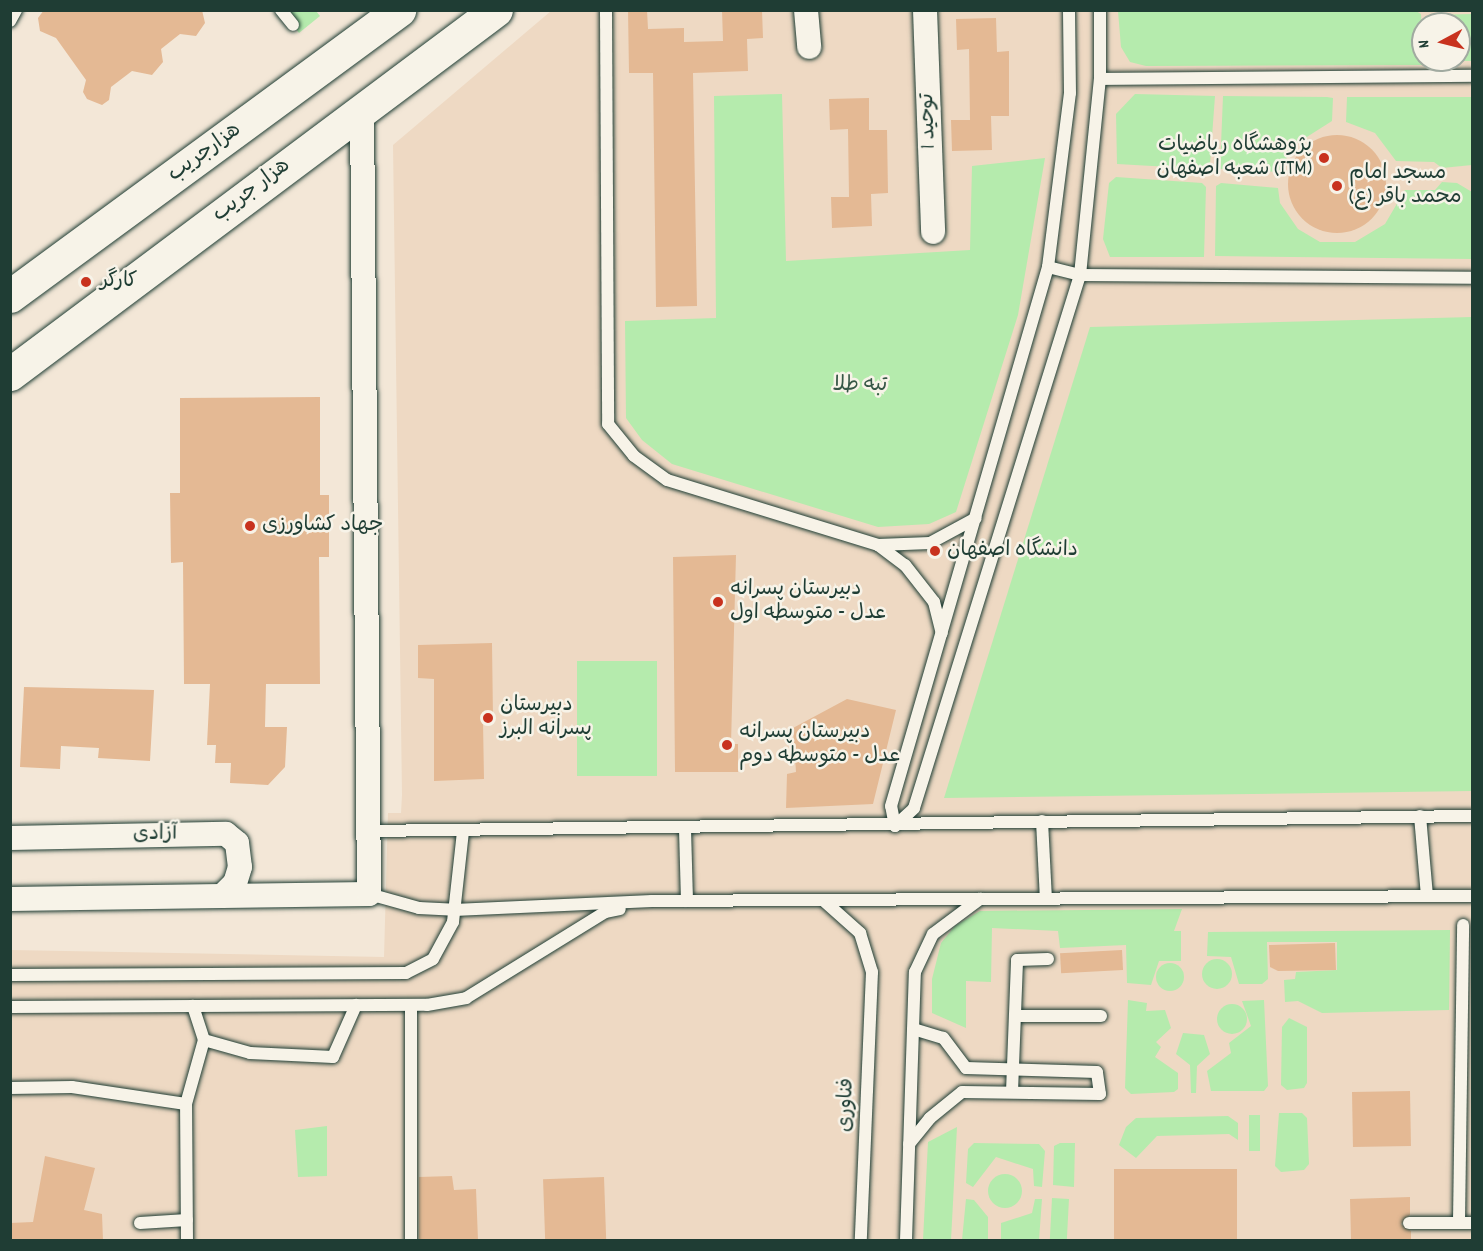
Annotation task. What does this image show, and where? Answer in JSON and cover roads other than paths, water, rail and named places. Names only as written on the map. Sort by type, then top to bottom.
[{"type":"main road","name":"هزارجریب","points":[[10,296],[399,10]]},
{"type":"main road","name":"هزار جریب","points":[[10,374],[496,10]]},
{"type":"street","points":[[806,10],[809,47]]},
{"type":"street","name":"توحید 1","points":[[925,10],[933,232]]},
{"type":"street","points":[[10,899],[369,894],[363,108]]},
{"type":"street","name":"آزادی","points":[[10,838],[226,834],[237,843],[240,867],[235,883],[222,896]]},
{"type":"lane","points":[[10,21],[16,10]]},
{"type":"lane","points":[[282,10],[293,25]]},
{"type":"lane","points":[[606,10],[608,424],[634,456],[667,480],[878,545],[930,543],[976,518]]},
{"type":"lane","points":[[896,826],[891,806],[1048,267],[1070,93],[1069,10]]},
{"type":"lane","points":[[896,826],[914,808],[1080,276],[1100,79],[1100,10]]},
{"type":"lane","points":[[1100,79],[1473,76]]},
{"type":"lane","points":[[1048,267],[1080,276],[1473,278]]},
{"type":"lane","points":[[878,545],[905,565],[934,602],[942,633]]},
{"type":"lane","points":[[1420,816],[1427,896]]},
{"type":"lane","points":[[370,831],[685,829],[1473,816]]},
{"type":"lane","points":[[1042,822],[1046,899]]},
{"type":"lane","points":[[685,829],[687,901]]},
{"type":"lane","points":[[10,975],[406,974],[432,959],[453,922],[463,831]]},
{"type":"lane","points":[[369,894],[420,908],[454,910],[687,901],[1473,896]]},
{"type":"lane","points":[[906,1240],[915,972],[933,934],[980,899]]},
{"type":"lane","name":"فناوری","points":[[823,900],[860,933],[872,972],[861,1240]]},
{"type":"lane","points":[[10,1007],[411,1005],[466,998],[605,912],[652,902]]},
{"type":"lane","points":[[1458,1222],[1463,925]]},
{"type":"lane","points":[[1012,1092],[1017,960],[1048,959]]},
{"type":"lane","points":[[204,1040],[250,1053],[333,1057],[356,1005]]},
{"type":"lane","points":[[411,1005],[411,1240]]},
{"type":"lane","points":[[187,1240],[186,1104],[204,1040],[193,1006]]},
{"type":"lane","points":[[1016,1016],[1101,1016]]},
{"type":"lane","points":[[909,1144],[930,1118],[962,1092],[1100,1094],[1097,1072],[966,1068],[943,1038],[913,1029]]},
{"type":"lane","points":[[1052,1093],[1054,1071]]},
{"type":"lane","points":[[10,1088],[83,1088],[186,1104]]},
{"type":"lane","points":[[140,1223],[187,1220]]},
{"type":"lane","points":[[1409,1223],[1473,1223]]},
{"type":"place","name":"پژوهشگاه رياضيات شعبه اصفهان (ITM)","points":[[1324,158]]},
{"type":"place","name":"مسجد امام محمد باقر (ع)","points":[[1337,186]]},
{"type":"place","name":"کارگر","points":[[86,282]]},
{"type":"place","name":"جهاد کشاورزی","points":[[250,526]]},
{"type":"place","name":"دانشگاه اصفهان","points":[[935,551]]},
{"type":"place","name":"دبیرستان پسرانه عدل - متوسطه اول","points":[[718,602]]},
{"type":"place","name":"دبیرستان پسرانه البرز","points":[[488,718]]},
{"type":"place","name":"دبیرستان پسرانه عدل - متوسطه دوم","points":[[727,745]]},
{"type":"park label","name":"تبه طلا","points":[[860,386]]}]
